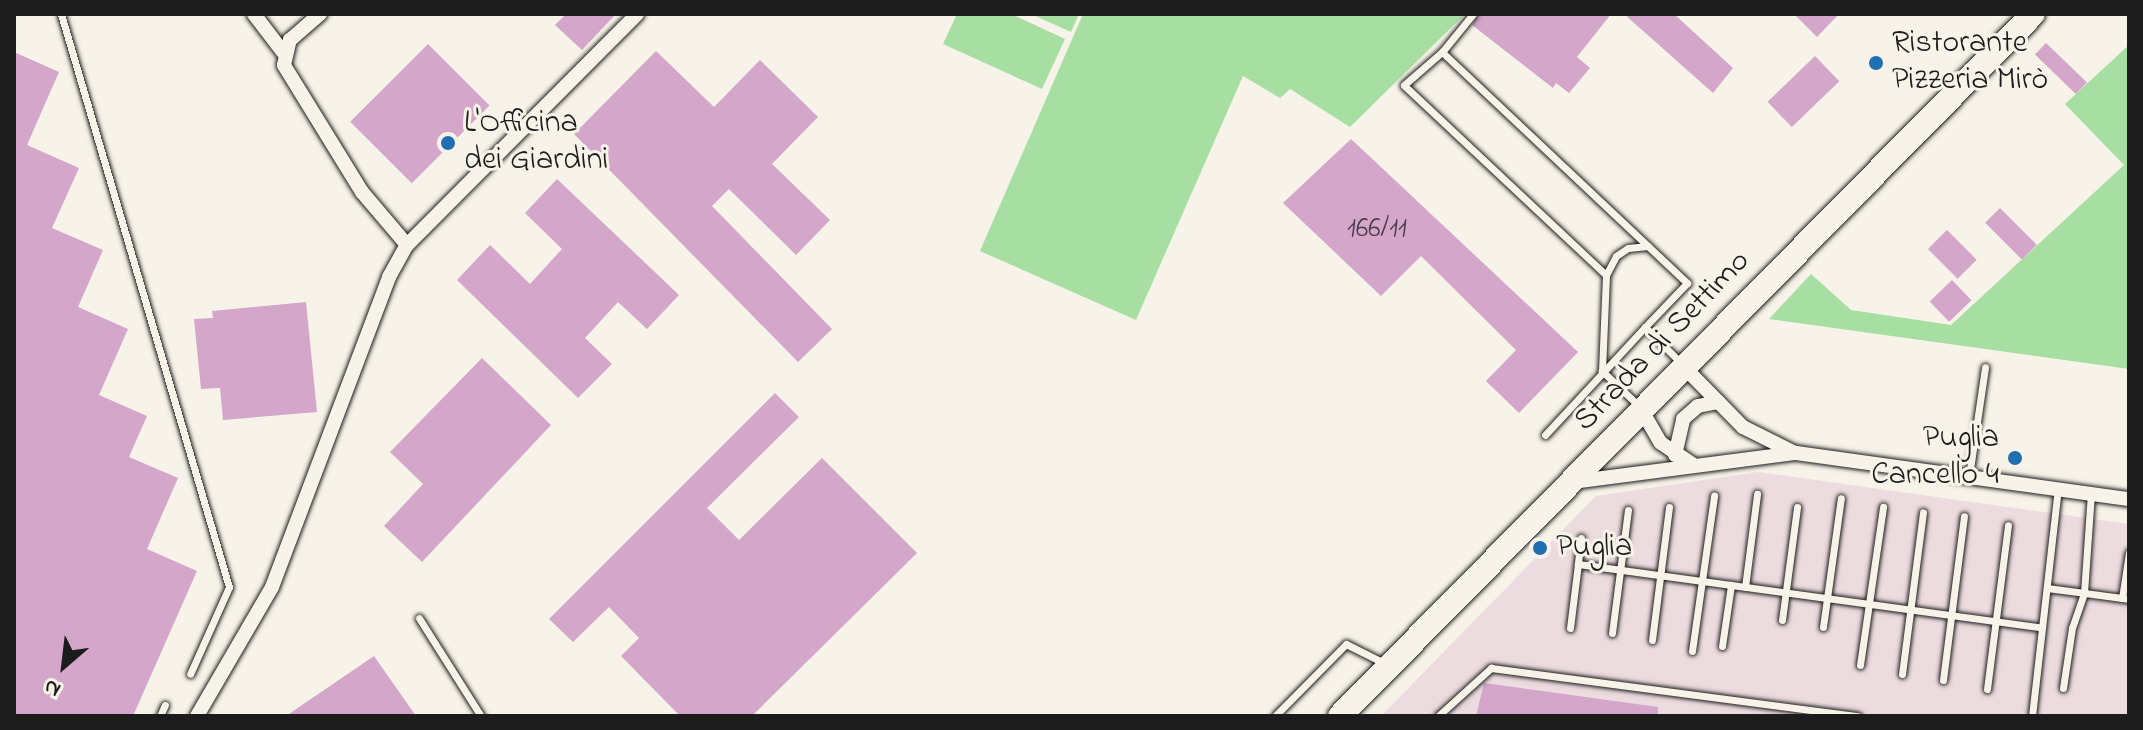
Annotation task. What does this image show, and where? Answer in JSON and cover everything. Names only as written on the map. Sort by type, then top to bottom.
[{"type":"main road","name":"Strada di Settimo","points":[[1340,716],[2027,16]]},
{"type":"street","points":[[254,14],[283,52],[284,65],[362,192],[407,245]]},
{"type":"street","points":[[283,52],[290,40],[320,14]]},
{"type":"street","points":[[197,716],[272,587],[389,277],[407,245],[637,14]]},
{"type":"street","points":[[1683,366],[1743,427],[1796,453]]},
{"type":"street","points":[[1675,455],[1683,419],[1698,406],[1719,402]]},
{"type":"street","points":[[1641,409],[1661,443],[1695,466]]},
{"type":"street","points":[[1571,482],[1796,453],[2129,499]]},
{"type":"lane","points":[[61,14],[229,587],[190,674]]},
{"type":"lane","points":[[1473,14],[1442,52],[1404,85],[1606,275]]},
{"type":"lane","points":[[1442,52],[1687,283],[1545,435]]},
{"type":"lane","points":[[1641,409],[1602,371],[1606,275],[1616,256],[1628,248],[1648,246]]},
{"type":"lane","points":[[1645,327],[1683,366]]},
{"type":"lane","points":[[1969,476],[1985,367]]},
{"type":"lane","points":[[2032,716],[2039,627],[2047,588],[2058,489]]},
{"type":"lane","points":[[2063,688],[2072,628],[2084,593],[2091,493]]},
{"type":"lane","points":[[1745,587],[1757,494]]},
{"type":"lane","points":[[1692,651],[1714,496]]},
{"type":"lane","points":[[1823,627],[1841,498]]},
{"type":"lane","points":[[1652,640],[1669,507]]},
{"type":"lane","points":[[1782,620],[1797,507]]},
{"type":"lane","points":[[1860,665],[1883,507]]},
{"type":"lane","points":[[1612,633],[1628,510]]},
{"type":"lane","points":[[1902,674],[1923,512]]},
{"type":"lane","points":[[1943,680],[1964,516]]},
{"type":"lane","points":[[1987,689],[2008,525]]},
{"type":"lane","points":[[1570,628],[1581,538]]},
{"type":"lane","points":[[2047,588],[2126,599],[2129,553]]},
{"type":"lane","points":[[1578,564],[2039,627]]},
{"type":"lane","points":[[1722,646],[1731,585]]},
{"type":"lane","points":[[419,618],[481,716]]},
{"type":"lane","points":[[1275,716],[1346,644],[1391,667]]},
{"type":"lane","points":[[1438,716],[1491,668],[1858,716]]},
{"type":"lane","points":[[160,716],[165,705]]},
{"type":"shaded area","points":[[1758,472],[2129,524],[2129,716],[1381,716],[1596,496]]},
{"type":"green space","points":[[957,14],[1011,14],[1065,39],[1042,89],[943,44]]},
{"type":"green space","points":[[1031,14],[1079,14],[1071,32]]},
{"type":"green space","points":[[1083,14],[1465,14],[1350,127],[1290,89],[1280,98],[1243,76],[1136,320],[980,251]]},
{"type":"green space","points":[[2129,45],[2129,369],[1769,319],[1811,274],[1851,310],[1951,325],[2124,165],[2065,104]]},
{"type":"building","points":[[566,14],[616,14],[582,50],[555,25]]},
{"type":"building","points":[[1479,14],[1611,14],[1577,57],[1590,68],[1569,93],[1556,83],[1553,88],[1472,25]]},
{"type":"building","points":[[1624,14],[1674,14],[1733,68],[1713,93]]},
{"type":"building","points":[[1794,14],[1839,14],[1817,37]]},
{"type":"building","points":[[2046,43],[2087,83],[2076,94],[2035,55]]},
{"type":"building","points":[[428,44],[490,106],[412,183],[350,122]]},
{"type":"building","points":[[656,51],[714,107],[760,60],[818,117],[772,164],[830,220],[796,255],[729,189],[712,206],[832,329],[798,362],[574,134]]},
{"type":"building","points":[[14,52],[59,72],[27,145],[79,168],[52,228],[103,250],[78,307],[128,329],[99,395],[147,416],[129,457],[178,478],[147,549],[197,571],[133,716],[14,716]]},
{"type":"building","points":[[1815,56],[1839,81],[1792,127],[1768,102]]},
{"type":"building","points":[[1351,139],[1578,352],[1519,413],[1486,381],[1516,350],[1421,256],[1381,296],[1283,203]]},
{"type":"building","points":[[557,179],[679,295],[647,329],[618,302],[585,338],[612,364],[578,398],[457,280],[490,245],[530,284],[562,249],[525,213]]},
{"type":"building","points":[[2000,208],[2037,245],[2022,260],[1985,223]]},
{"type":"building","points":[[1947,230],[1977,260],[1958,279],[1928,249]]},
{"type":"building","points":[[1952,280],[1971,300],[1949,322],[1930,302]]},
{"type":"building","points":[[306,302],[317,412],[223,420],[220,388],[201,389],[194,319],[213,318],[212,311]]},
{"type":"building","points":[[482,358],[551,425],[422,562],[384,526],[423,484],[390,452]]},
{"type":"building","points":[[775,393],[799,417],[707,508],[739,540],[822,458],[917,553],[752,716],[680,716],[621,656],[639,638],[609,607],[573,642],[549,619]]},
{"type":"building","points":[[374,656],[416,716],[286,716]]},
{"type":"building","points":[[1484,683],[1658,707],[1658,716],[1476,716]]},
{"type":"place","name":"Ristorante Pizzeria Mirò","points":[[1876,63]]},
{"type":"place","name":"L'Officina dei Giardini","points":[[448,143]]},
{"type":"place","name":"Puglia Cancello 4","points":[[2015,458]]},
{"type":"place","name":"Puglia","points":[[1540,548]]}]
